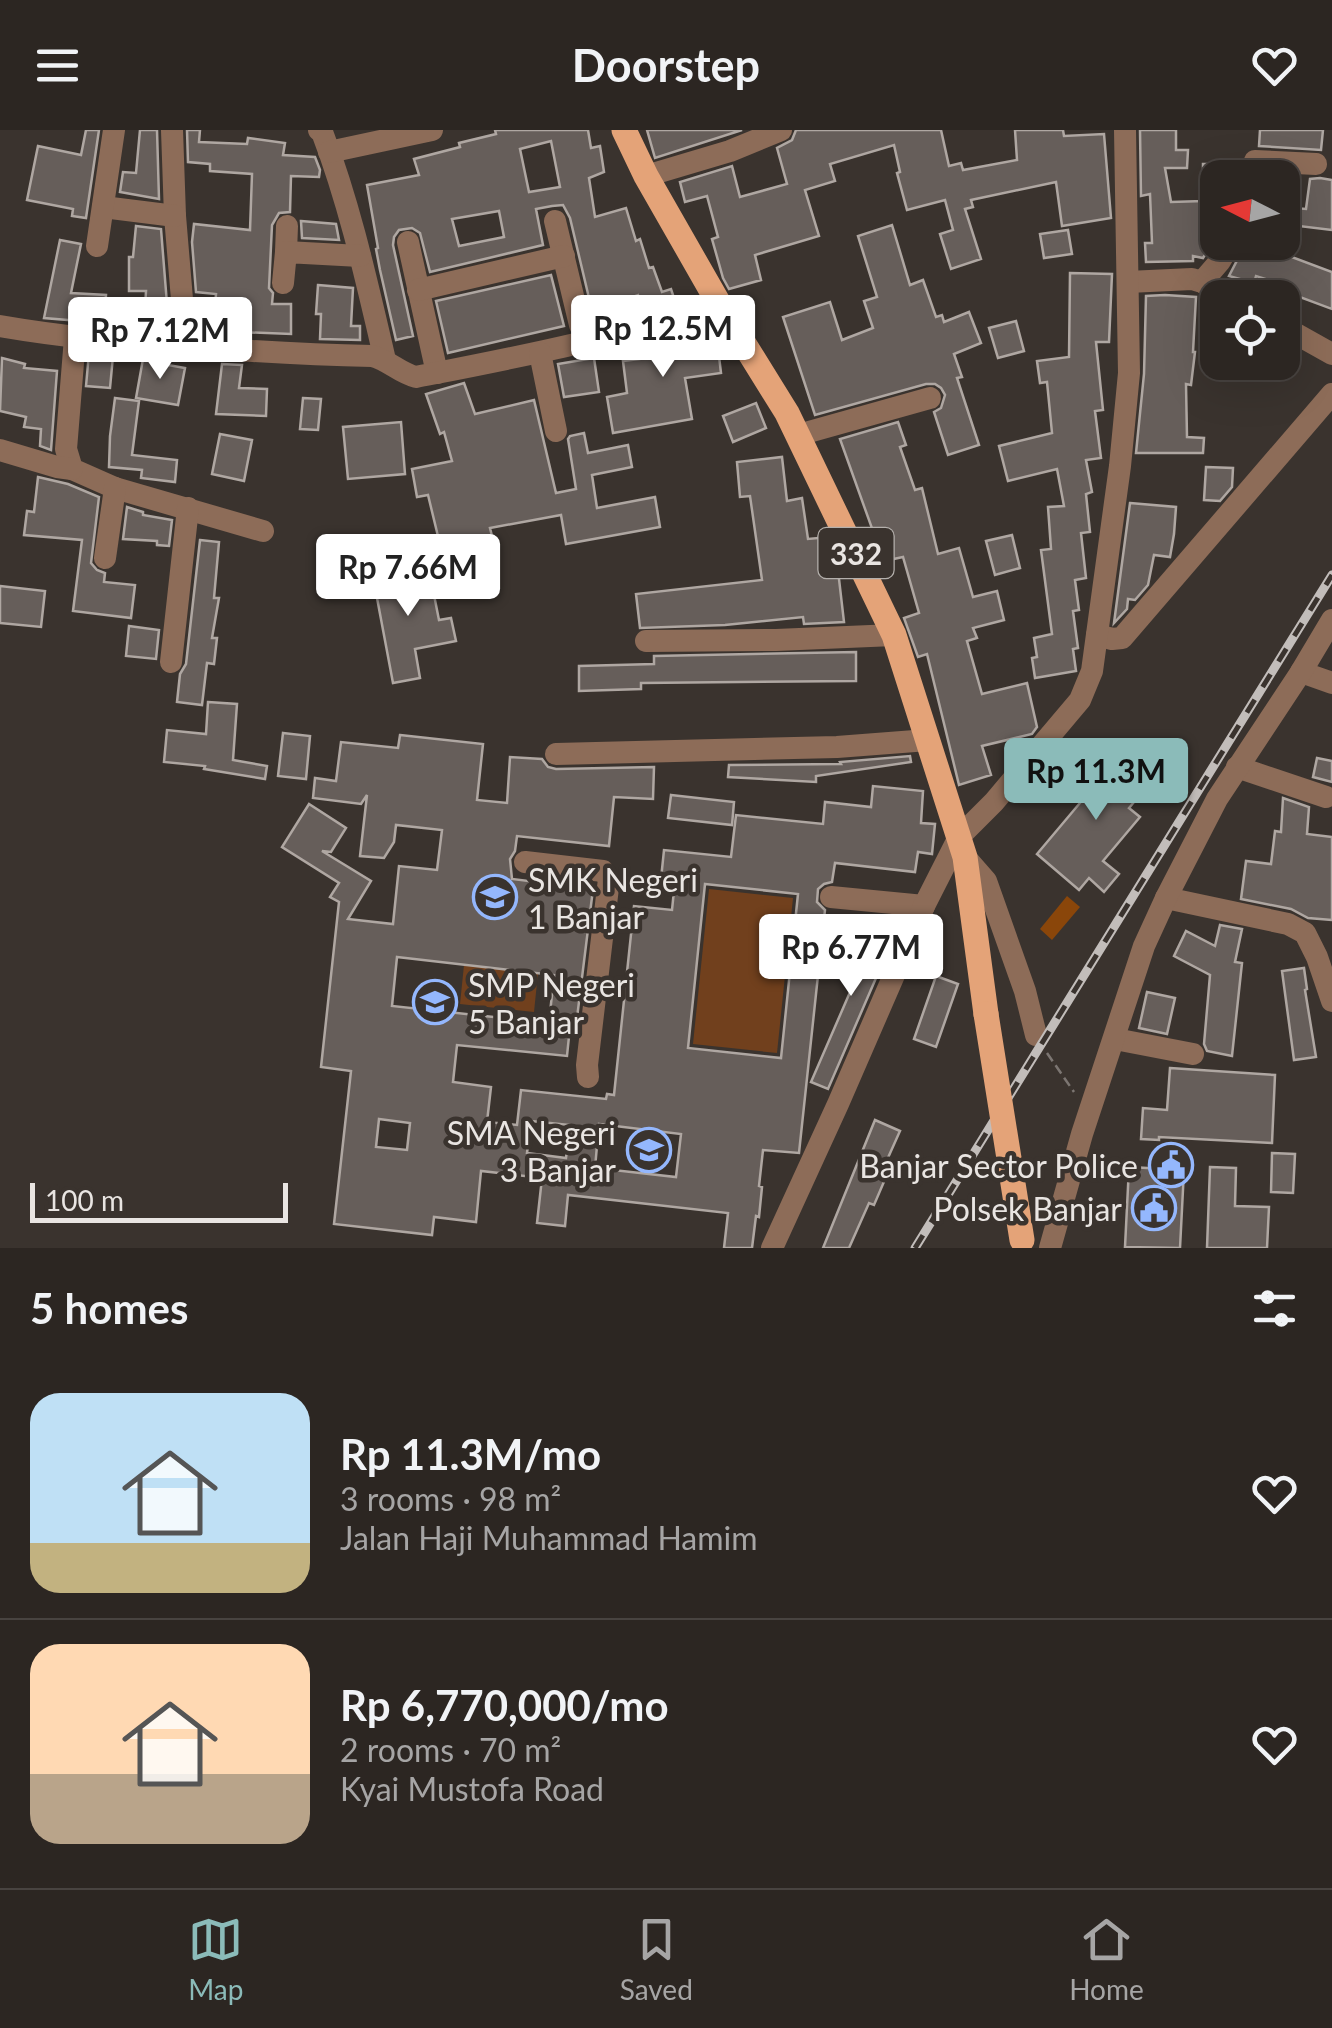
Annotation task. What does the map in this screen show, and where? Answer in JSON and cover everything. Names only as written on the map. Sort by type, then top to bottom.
[{"type":"main road","name":"332","points":[[624,130],[646,176],[798,435],[894,635],[962,847],[1022,1244]]},
{"type":"street","points":[[97,246],[114,130]]},
{"type":"street","points":[[172,130],[174,216],[186,347]]},
{"type":"street","points":[[319,130],[330,152],[386,360]]},
{"type":"street","points":[[330,152],[432,130]]},
{"type":"street","points":[[646,176],[730,151],[781,130]]},
{"type":"street","points":[[772,1248],[924,906],[994,802],[1080,700],[1092,671],[1129,373],[1124,130]]},
{"type":"street","points":[[1300,163],[1316,164]]},
{"type":"street","points":[[102,207],[174,216]]},
{"type":"street","points":[[555,221],[580,325],[588,341]]},
{"type":"street","points":[[283,283],[287,226]]},
{"type":"street","points":[[408,242],[437,373]]},
{"type":"street","points":[[286,252],[360,256]]},
{"type":"street","points":[[418,290],[564,256]]},
{"type":"street","points":[[1204,280],[1221,260]]},
{"type":"street","points":[[1128,282],[1200,282]]},
{"type":"street","points":[[0,326],[75,338],[186,347],[287,355],[372,356],[416,377],[540,353],[653,325],[718,302]]},
{"type":"street","points":[[1300,336],[1332,354]]},
{"type":"street","points":[[72,469],[66,449],[75,338]]},
{"type":"street","points":[[540,353],[556,431]]},
{"type":"street","points":[[1097,635],[1112,640],[1122,638],[1332,394]]},
{"type":"street","points":[[798,435],[930,398]]},
{"type":"street","points":[[0,450],[72,469],[116,488],[263,531]]},
{"type":"street","points":[[105,558],[116,488]]},
{"type":"street","points":[[171,662],[188,508]]},
{"type":"street","points":[[1050,1248],[1144,946],[1216,799],[1332,620]]},
{"type":"street","points":[[646,642],[894,635]]},
{"type":"street","points":[[1301,672],[1332,683]]},
{"type":"street","points":[[556,754],[837,747],[928,740]]},
{"type":"street","points":[[1237,767],[1326,797]]},
{"type":"street","points":[[962,847],[986,881],[1025,991],[1036,1035]]},
{"type":"street","points":[[525,862],[603,871],[609,879],[588,1077]]},
{"type":"street","points":[[831,897],[924,906]]},
{"type":"street","points":[[1166,898],[1288,924],[1305,932],[1332,1002]]},
{"type":"street","points":[[1115,1039],[1193,1054]]},
{"type":"path","points":[[1036,1035],[1089,1114]]},
{"type":"shaded area","points":[[709,889],[793,898],[777,1053],[693,1044]]},
{"type":"shaded area","points":[[1067,896],[1080,907],[1052,940],[1040,929]]},
{"type":"shaded area","points":[[464,965],[538,973],[534,1012],[460,1004]]},
{"type":"building","points":[[86,130],[99,130],[86,218],[72,216],[73,209],[27,200],[38,146],[81,155]]},
{"type":"building","points":[[140,130],[157,130],[159,199],[120,192],[123,172],[136,173]]},
{"type":"building","points":[[187,130],[200,130],[199,142],[247,144],[248,138],[285,143],[283,155],[315,157],[319,177],[291,176],[290,212],[279,213],[272,225],[269,288],[273,293],[272,304],[291,304],[291,334],[213,331],[216,294],[196,292],[194,224],[250,230],[252,174],[210,171],[210,164],[188,162]]},
{"type":"building","points":[[495,130],[588,130],[591,148],[600,146],[604,172],[589,178],[595,217],[626,208],[649,268],[653,267],[662,292],[671,289],[675,301],[643,311],[638,295],[610,305],[613,315],[594,319],[570,218],[563,205],[552,206],[536,209],[543,245],[430,272],[420,233],[412,228],[399,230],[393,245],[413,336],[396,340],[367,185],[419,175],[414,159],[496,134]],"holes":[[[551,141],[560,187],[529,192],[520,149]],[[499,211],[504,237],[459,246],[452,219]]]},
{"type":"building","points":[[647,130],[742,130],[655,158]]},
{"type":"building","points":[[796,130],[941,130],[949,166],[961,163],[963,170],[1017,160],[1015,130],[1063,130],[1064,136],[1104,134],[1111,218],[1062,226],[1056,182],[971,200],[973,207],[965,209],[981,259],[951,269],[940,234],[953,230],[945,200],[907,210],[894,145],[830,164],[835,181],[805,190],[819,236],[755,255],[761,280],[729,289],[712,239],[718,237],[707,196],[685,202],[680,182],[732,166],[740,197],[787,184],[777,148],[792,140]]},
{"type":"building","points":[[1140,130],[1176,130],[1176,150],[1188,150],[1187,168],[1165,168],[1171,202],[1200,201],[1200,257],[1146,262],[1145,243],[1152,243],[1150,194],[1141,196]]},
{"type":"building","points":[[1260,130],[1323,130],[1321,150],[1259,146]]},
{"type":"building","points":[[1310,179],[1332,180],[1332,230],[1300,226],[1300,208],[1306,209]]},
{"type":"building","points":[[301,221],[336,224],[339,240],[302,238]]},
{"type":"building","points":[[892,225],[910,285],[923,280],[936,317],[942,315],[944,322],[969,312],[981,343],[954,354],[962,377],[957,378],[979,445],[948,455],[934,412],[941,408],[945,395],[935,384],[815,415],[783,317],[830,302],[842,340],[873,328],[864,301],[877,297],[858,236]]},
{"type":"building","points":[[136,226],[161,229],[169,329],[144,328],[146,291],[129,291],[129,257],[133,257]]},
{"type":"building","points":[[1068,230],[1072,254],[1044,258],[1040,234]]},
{"type":"building","points":[[60,240],[81,244],[71,293],[106,295],[104,323],[44,318]]},
{"type":"building","points":[[1237,260],[1300,260],[1332,272],[1332,309],[1300,297],[1300,280],[1256,276],[1255,280],[1243,280],[1229,276]]},
{"type":"building","points":[[1070,273],[1112,274],[1109,342],[1096,342],[1103,410],[1095,411],[1101,458],[1086,460],[1092,492],[1086,494],[1090,532],[1081,533],[1086,578],[1075,580],[1079,610],[1073,611],[1078,648],[1073,649],[1076,671],[1035,678],[1034,638],[1052,634],[1041,550],[1051,549],[1048,507],[1064,506],[1057,469],[1008,481],[999,446],[1052,433],[1047,382],[1040,383],[1037,361],[1069,357]]},
{"type":"building","points":[[551,275],[564,326],[448,353],[436,301]]},
{"type":"building","points":[[318,285],[353,288],[351,326],[360,326],[360,340],[320,339],[321,314],[316,314]]},
{"type":"building","points":[[1146,296],[1196,297],[1195,352],[1191,385],[1186,384],[1187,437],[1204,438],[1203,453],[1136,453]]},
{"type":"building","points":[[1016,321],[1024,351],[998,358],[989,328]]},
{"type":"building","points":[[702,323],[711,349],[718,348],[721,373],[685,378],[692,419],[613,433],[607,397],[627,393],[623,361],[648,358],[646,341]]},
{"type":"building","points":[[89,353],[113,356],[110,388],[86,386]]},
{"type":"building","points":[[2,358],[25,364],[24,368],[57,371],[51,450],[40,446],[41,429],[24,427],[26,417],[0,411]]},
{"type":"building","points":[[594,358],[599,392],[564,397],[558,364]]},
{"type":"building","points":[[143,359],[185,368],[178,405],[136,398]]},
{"type":"building","points":[[222,364],[242,365],[239,388],[267,389],[266,416],[216,414]]},
{"type":"building","points":[[464,383],[475,414],[534,400],[556,493],[576,489],[570,436],[584,433],[588,453],[628,445],[632,467],[592,475],[597,508],[655,497],[660,527],[566,544],[561,515],[490,528],[495,548],[444,561],[428,495],[417,497],[412,469],[452,461],[444,432],[440,434],[426,394]]},
{"type":"building","points":[[115,398],[139,401],[132,455],[177,460],[175,482],[141,478],[142,470],[109,467]]},
{"type":"building","points":[[303,398],[321,399],[318,430],[300,429]]},
{"type":"building","points":[[756,403],[766,428],[733,442],[723,416]]},
{"type":"building","points":[[401,422],[405,474],[348,479],[343,427]]},
{"type":"building","points":[[898,422],[906,445],[900,447],[915,490],[922,488],[938,554],[959,548],[973,597],[997,591],[1004,620],[973,628],[977,638],[967,641],[982,694],[1027,683],[1037,727],[1032,734],[982,746],[991,775],[959,785],[927,654],[918,657],[904,618],[919,613],[903,557],[889,560],[882,531],[874,534],[840,439]]},
{"type":"building","points":[[220,434],[252,440],[244,481],[212,474]]},
{"type":"building","points":[[782,457],[787,501],[802,498],[808,539],[829,537],[836,553],[844,622],[804,624],[803,617],[640,628],[636,594],[762,580],[750,496],[740,497],[737,462]]},
{"type":"building","points":[[1206,467],[1233,468],[1232,487],[1220,501],[1204,500]]},
{"type":"building","points":[[38,477],[99,497],[91,563],[105,573],[104,582],[135,585],[131,618],[73,611],[82,540],[24,535],[27,511],[34,512]]},
{"type":"building","points":[[1130,503],[1176,507],[1174,534],[1170,557],[1154,555],[1148,585],[1135,600],[1128,599],[1127,609],[1114,623]]},
{"type":"building","points":[[127,507],[143,515],[172,520],[169,546],[157,545],[157,541],[123,539]]},
{"type":"building","points":[[1012,535],[1020,568],[995,575],[986,541]]},
{"type":"building","points":[[200,540],[219,542],[214,598],[219,598],[212,638],[217,638],[214,664],[207,663],[202,705],[177,702],[180,674],[186,664]]},
{"type":"building","points":[[398,561],[402,581],[430,575],[439,620],[451,618],[456,641],[415,649],[420,678],[393,683],[371,566]]},
{"type":"building","points":[[0,586],[45,591],[41,627],[0,623]]},
{"type":"building","points":[[129,626],[159,630],[156,659],[126,656]]},
{"type":"building","points":[[856,652],[856,681],[641,683],[641,689],[579,691],[579,666],[654,664],[654,656]]},
{"type":"building","points":[[208,702],[237,704],[233,760],[267,766],[265,779],[164,762],[167,730],[206,734]]},
{"type":"building","points":[[283,733],[310,736],[306,779],[278,776]]},
{"type":"building","points":[[400,735],[483,744],[477,800],[507,803],[510,757],[542,759],[548,767],[556,769],[654,767],[653,799],[614,797],[609,846],[517,836],[510,859],[512,879],[593,889],[577,1018],[571,1017],[567,1056],[457,1045],[453,1082],[491,1087],[487,1122],[517,1125],[521,1090],[606,1099],[607,1094],[614,1095],[634,906],[672,910],[675,881],[661,879],[664,850],[731,857],[736,815],[823,824],[825,802],[871,807],[873,786],[923,791],[921,823],[935,824],[932,854],[918,852],[915,872],[835,863],[832,882],[818,889],[817,902],[825,910],[799,1153],[763,1150],[759,1217],[756,1216],[752,1248],[724,1248],[728,1213],[568,1195],[565,1226],[537,1223],[542,1178],[481,1171],[476,1222],[434,1217],[432,1235],[334,1224],[351,1071],[321,1067],[339,902],[330,897],[339,883],[282,847],[309,804],[346,828],[331,852],[322,851],[371,881],[348,919],[393,924],[399,866],[437,870],[442,830],[396,825],[394,842],[384,858],[360,856],[367,795],[361,804],[313,798],[315,778],[336,781],[341,742],[398,748]],"holes":[[[705,884],[798,894],[781,1058],[688,1048]],[[397,957],[554,975],[549,1023],[392,1006]],[[379,1119],[410,1123],[407,1150],[376,1147]],[[531,1121],[570,1125],[566,1158],[527,1153]],[[599,1124],[681,1134],[676,1177],[595,1168]]]},
{"type":"building","points":[[1140,754],[1160,771],[1129,808],[1140,817],[1103,861],[1119,874],[1104,892],[1089,878],[1079,890],[1037,854],[1085,797],[1056,773],[1070,756],[1110,789]]},
{"type":"building","points":[[910,756],[911,762],[816,776],[816,782],[728,777],[729,765],[841,764]]},
{"type":"building","points":[[1317,758],[1332,761],[1332,782],[1313,777]]},
{"type":"building","points":[[671,795],[734,802],[732,825],[668,818]]},
{"type":"building","points":[[1283,798],[1309,807],[1307,834],[1332,837],[1332,920],[1308,918],[1291,909],[1241,899],[1246,861],[1271,864],[1275,831],[1281,832]]},
{"type":"building","points":[[1220,925],[1242,929],[1235,962],[1242,963],[1232,1056],[1207,1051],[1204,1044],[1210,975],[1174,956],[1186,931],[1215,946]]},
{"type":"building","points":[[850,932],[889,948],[828,1089],[811,1082],[854,983],[833,974]]},
{"type":"building","points":[[1304,968],[1316,1057],[1294,1060],[1282,971]]},
{"type":"building","points":[[936,976],[958,984],[936,1047],[914,1039]]},
{"type":"building","points":[[1147,992],[1175,998],[1167,1034],[1139,1028]]},
{"type":"building","points":[[1170,1068],[1275,1075],[1272,1143],[1141,1139],[1143,1108],[1167,1110]]},
{"type":"building","points":[[875,1120],[900,1131],[887,1160],[892,1163],[849,1248],[823,1248]]},
{"type":"building","points":[[1272,1153],[1295,1154],[1293,1193],[1271,1192]]},
{"type":"building","name":"Polsek Banjar","points":[[1129,1167],[1184,1170],[1180,1248],[1125,1247]]},
{"type":"building","points":[[1210,1167],[1236,1168],[1235,1206],[1269,1207],[1267,1248],[1207,1248]]},
{"type":"railway","points":[[915,1248],[1332,575]]},
{"type":"place","name":"SMK Negeri 1 Banjar","points":[[495,897]]},
{"type":"place","name":"SMP Negeri 5 Banjar","points":[[435,1002]]},
{"type":"place","name":"SMA Negeri 3 Banjar","points":[[649,1150]]},
{"type":"place","name":"Banjar Sector Police","points":[[1171,1165]]},
{"type":"place","name":"Polsek Banjar","points":[[1154,1208]]}]
